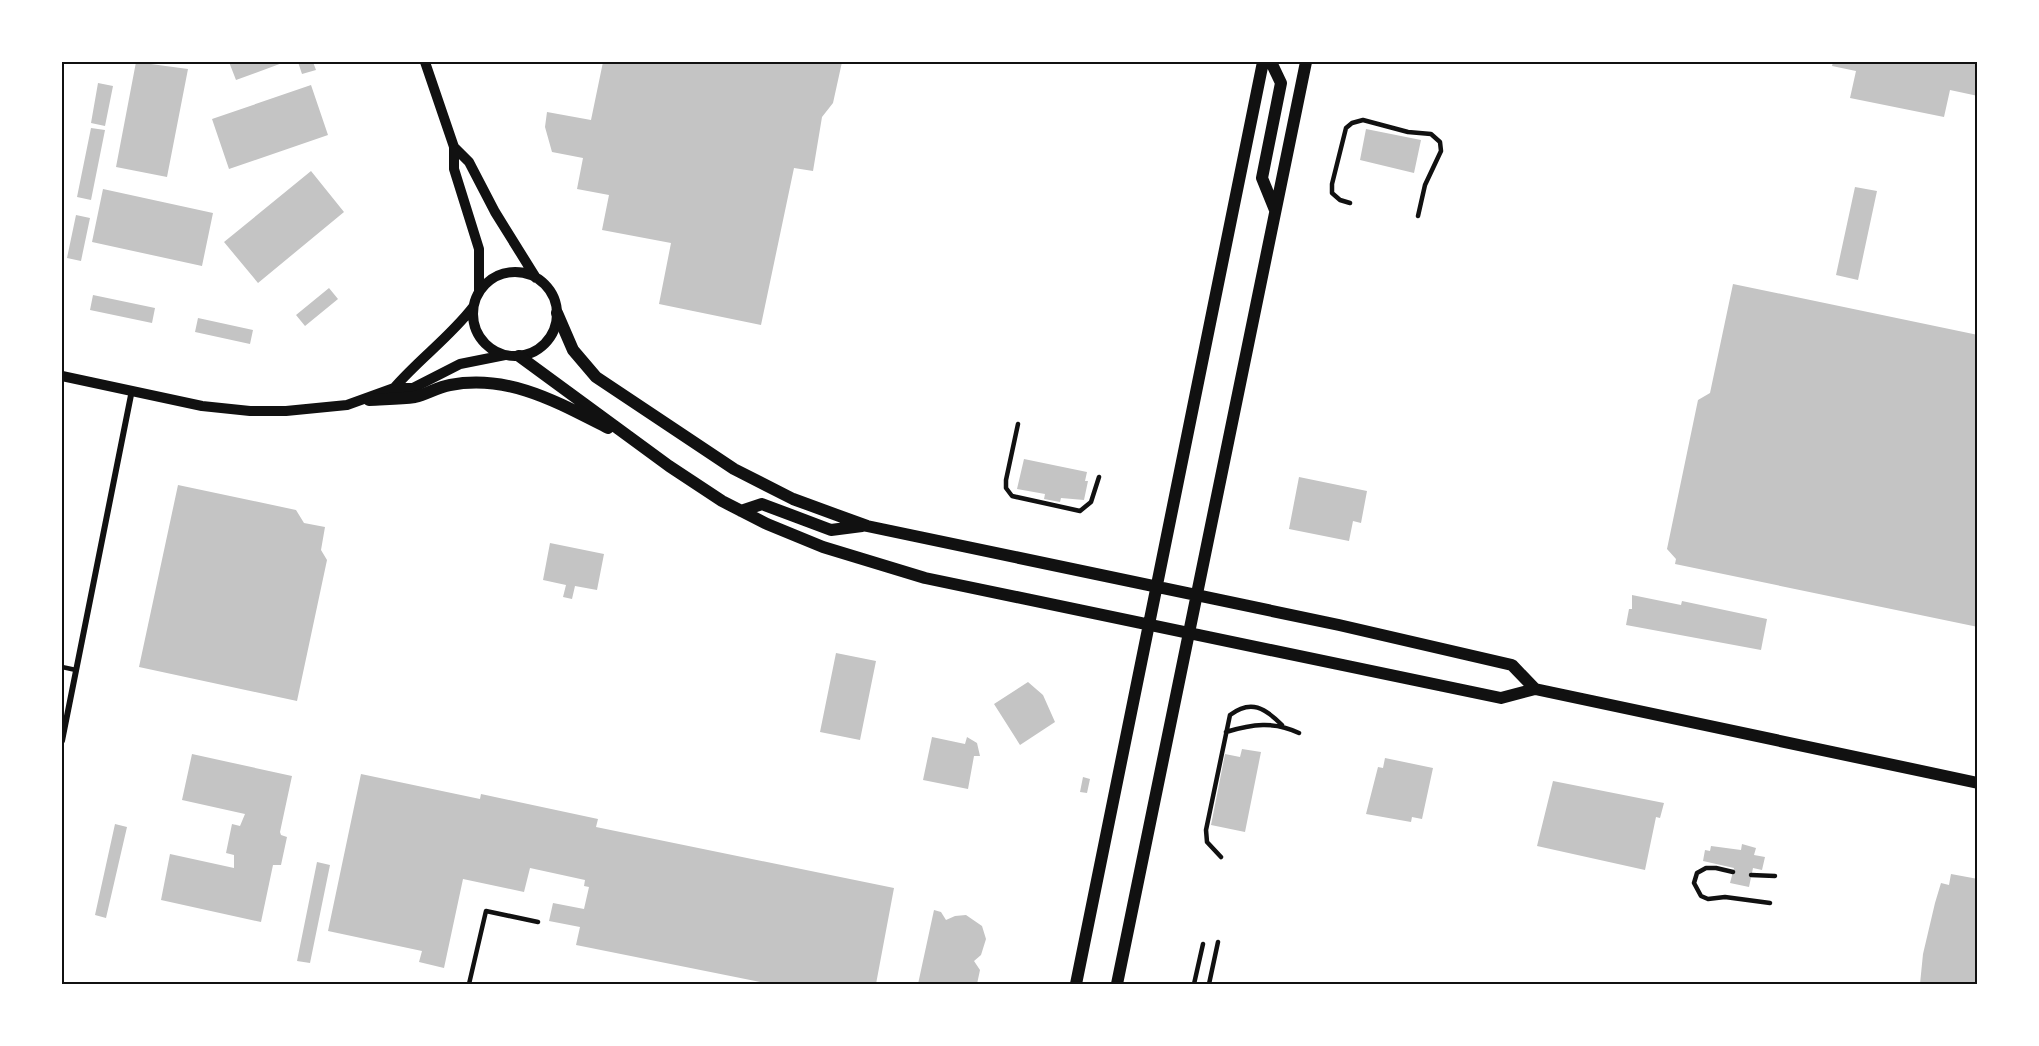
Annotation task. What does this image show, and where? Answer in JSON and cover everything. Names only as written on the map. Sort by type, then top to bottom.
[{"type":"main road","points":[[1076,984],[1263,62]]},
{"type":"main road","points":[[1271,62],[1281,82],[1262,178],[1276,211]]},
{"type":"main road","points":[[1118,984],[1306,62]]},
{"type":"main road","points":[[557,313],[573,350],[596,377],[734,470],[793,499],[867,526],[1155,588],[1196,594],[1512,664],[1535,689]]},
{"type":"main road","points":[[519,356],[669,466],[741,511],[823,547],[885,568],[1501,698],[1535,689],[1977,783]]},
{"type":"main road","points":[[369,400],[415,397],[449,385],[485,382],[507,384],[536,392],[638,442]]},
{"type":"main road","points":[[741,511],[762,504],[831,530],[867,526]]},
{"type":"street","points":[[62,376],[202,406],[250,411],[347,405],[369,400],[394,388],[410,369],[455,330],[473,306],[479,292],[478,249],[454,169],[454,147],[425,62]]},
{"type":"street","points":[[454,147],[470,162],[495,212],[537,278],[547,287],[554,299],[557,313],[555,325],[546,342],[531,353],[519,356],[506,355],[493,351],[476,332],[473,306]]},
{"type":"street","points":[[479,292],[499,275],[518,272],[537,278]]},
{"type":"street","points":[[394,388],[413,388],[460,364],[506,355]]},
{"type":"street","points":[[62,741],[132,390]]},
{"type":"lane","points":[[1350,203],[1332,193],[1332,184],[1346,128],[1352,123],[1363,120],[1408,132],[1431,134],[1440,142],[1441,151],[1425,185],[1418,216]]},
{"type":"lane","points":[[1018,424],[1006,480],[1006,488],[1012,496],[1080,511],[1092,502],[1100,477]]},
{"type":"lane","points":[[62,667],[76,670]]},
{"type":"lane","points":[[1221,857],[1207,842],[1206,830],[1230,715],[1248,706],[1268,710],[1282,725],[1299,733]]},
{"type":"lane","points":[[1226,732],[1249,725],[1282,725]]},
{"type":"lane","points":[[1733,872],[1706,868],[1697,873],[1694,883],[1701,896],[1708,899],[1734,898],[1770,903]]},
{"type":"lane","points":[[1751,875],[1775,876]]},
{"type":"lane","points":[[469,984],[486,911],[538,922]]},
{"type":"lane","points":[[1209,984],[1218,942]]},
{"type":"lane","points":[[1194,984],[1203,944]]},
{"type":"building","points":[[136,62],[188,69],[167,177],[116,167]]},
{"type":"building","points":[[229,62],[285,62],[236,80]]},
{"type":"building","points":[[298,62],[313,62],[316,70],[302,74]]},
{"type":"building","points":[[603,62],[842,62],[833,103],[822,117],[813,171],[794,168],[761,325],[659,304],[671,243],[602,230],[609,195],[577,189],[583,158],[552,152],[545,127],[547,112],[591,120]]},
{"type":"building","points":[[1833,62],[1978,62],[1978,96],[1950,90],[1944,117],[1850,98],[1856,71],[1832,66]]},
{"type":"building","points":[[98,83],[113,86],[105,126],[91,123]]},
{"type":"building","points":[[311,85],[328,135],[229,169],[212,119]]},
{"type":"building","points":[[91,128],[105,130],[91,200],[77,197]]},
{"type":"building","points":[[1366,129],[1421,140],[1414,173],[1360,160]]},
{"type":"building","points":[[311,171],[344,212],[258,283],[224,242]]},
{"type":"building","points":[[1855,187],[1877,191],[1858,280],[1836,275]]},
{"type":"building","points":[[103,189],[213,213],[202,266],[92,242]]},
{"type":"building","points":[[76,215],[90,218],[81,261],[67,258]]},
{"type":"building","points":[[1733,284],[1978,335],[1978,627],[1675,564],[1676,559],[1667,549],[1698,400],[1710,393]]},
{"type":"building","points":[[329,288],[338,299],[305,326],[296,315]]},
{"type":"building","points":[[93,295],[155,308],[152,323],[90,310]]},
{"type":"building","points":[[198,318],[253,330],[250,344],[195,332]]},
{"type":"building","points":[[1024,459],[1087,472],[1085,481],[1088,481],[1084,500],[1061,498],[1060,502],[1044,499],[1045,494],[1017,489]]},
{"type":"building","points":[[1299,477],[1367,491],[1361,523],[1353,521],[1349,541],[1289,529]]},
{"type":"building","points":[[178,485],[296,510],[304,523],[325,527],[321,550],[327,560],[297,701],[139,667]]},
{"type":"building","points":[[550,543],[604,554],[597,590],[575,586],[572,599],[563,597],[566,585],[543,580]]},
{"type":"building","points":[[1632,595],[1681,605],[1682,601],[1767,619],[1761,650],[1626,625],[1629,609],[1632,609]]},
{"type":"building","points":[[836,653],[876,661],[860,740],[820,732]]},
{"type":"building","points":[[1028,682],[1043,695],[1055,722],[1020,745],[994,704]]},
{"type":"building","points":[[932,737],[965,744],[967,737],[977,743],[980,756],[974,756],[968,789],[923,780]]},
{"type":"building","points":[[1242,749],[1261,752],[1245,832],[1211,825],[1225,754],[1240,757]]},
{"type":"building","points":[[192,754],[292,776],[280,832],[281,835],[287,837],[281,865],[273,865],[261,922],[161,900],[170,854],[234,868],[234,855],[226,853],[232,824],[240,826],[245,814],[182,800]]},
{"type":"building","points":[[1385,758],[1433,768],[1422,819],[1412,817],[1411,822],[1366,814],[1378,767],[1383,768]]},
{"type":"building","points":[[361,774],[480,799],[481,794],[598,819],[596,827],[894,888],[876,984],[770,984],[576,945],[580,927],[549,921],[553,903],[584,909],[589,887],[584,886],[585,880],[530,868],[524,892],[463,879],[444,968],[419,962],[422,951],[328,931]]},
{"type":"building","points":[[1083,777],[1090,779],[1087,793],[1080,792]]},
{"type":"building","points":[[1553,781],[1664,803],[1660,818],[1656,817],[1645,870],[1537,846]]},
{"type":"building","points":[[115,824],[127,827],[106,918],[95,915]]},
{"type":"building","points":[[1742,844],[1756,848],[1754,855],[1765,857],[1762,870],[1753,868],[1749,887],[1730,883],[1734,868],[1703,861],[1705,850],[1710,851],[1711,846],[1741,850]]},
{"type":"building","points":[[317,862],[330,865],[310,963],[297,961]]},
{"type":"building","points":[[1951,874],[1978,879],[1978,984],[1920,984],[1923,954],[1935,903],[1941,883],[1949,885]]},
{"type":"building","points":[[934,910],[941,912],[946,920],[966,915],[982,926],[986,939],[981,955],[974,961],[980,970],[977,984],[918,984]]}]
